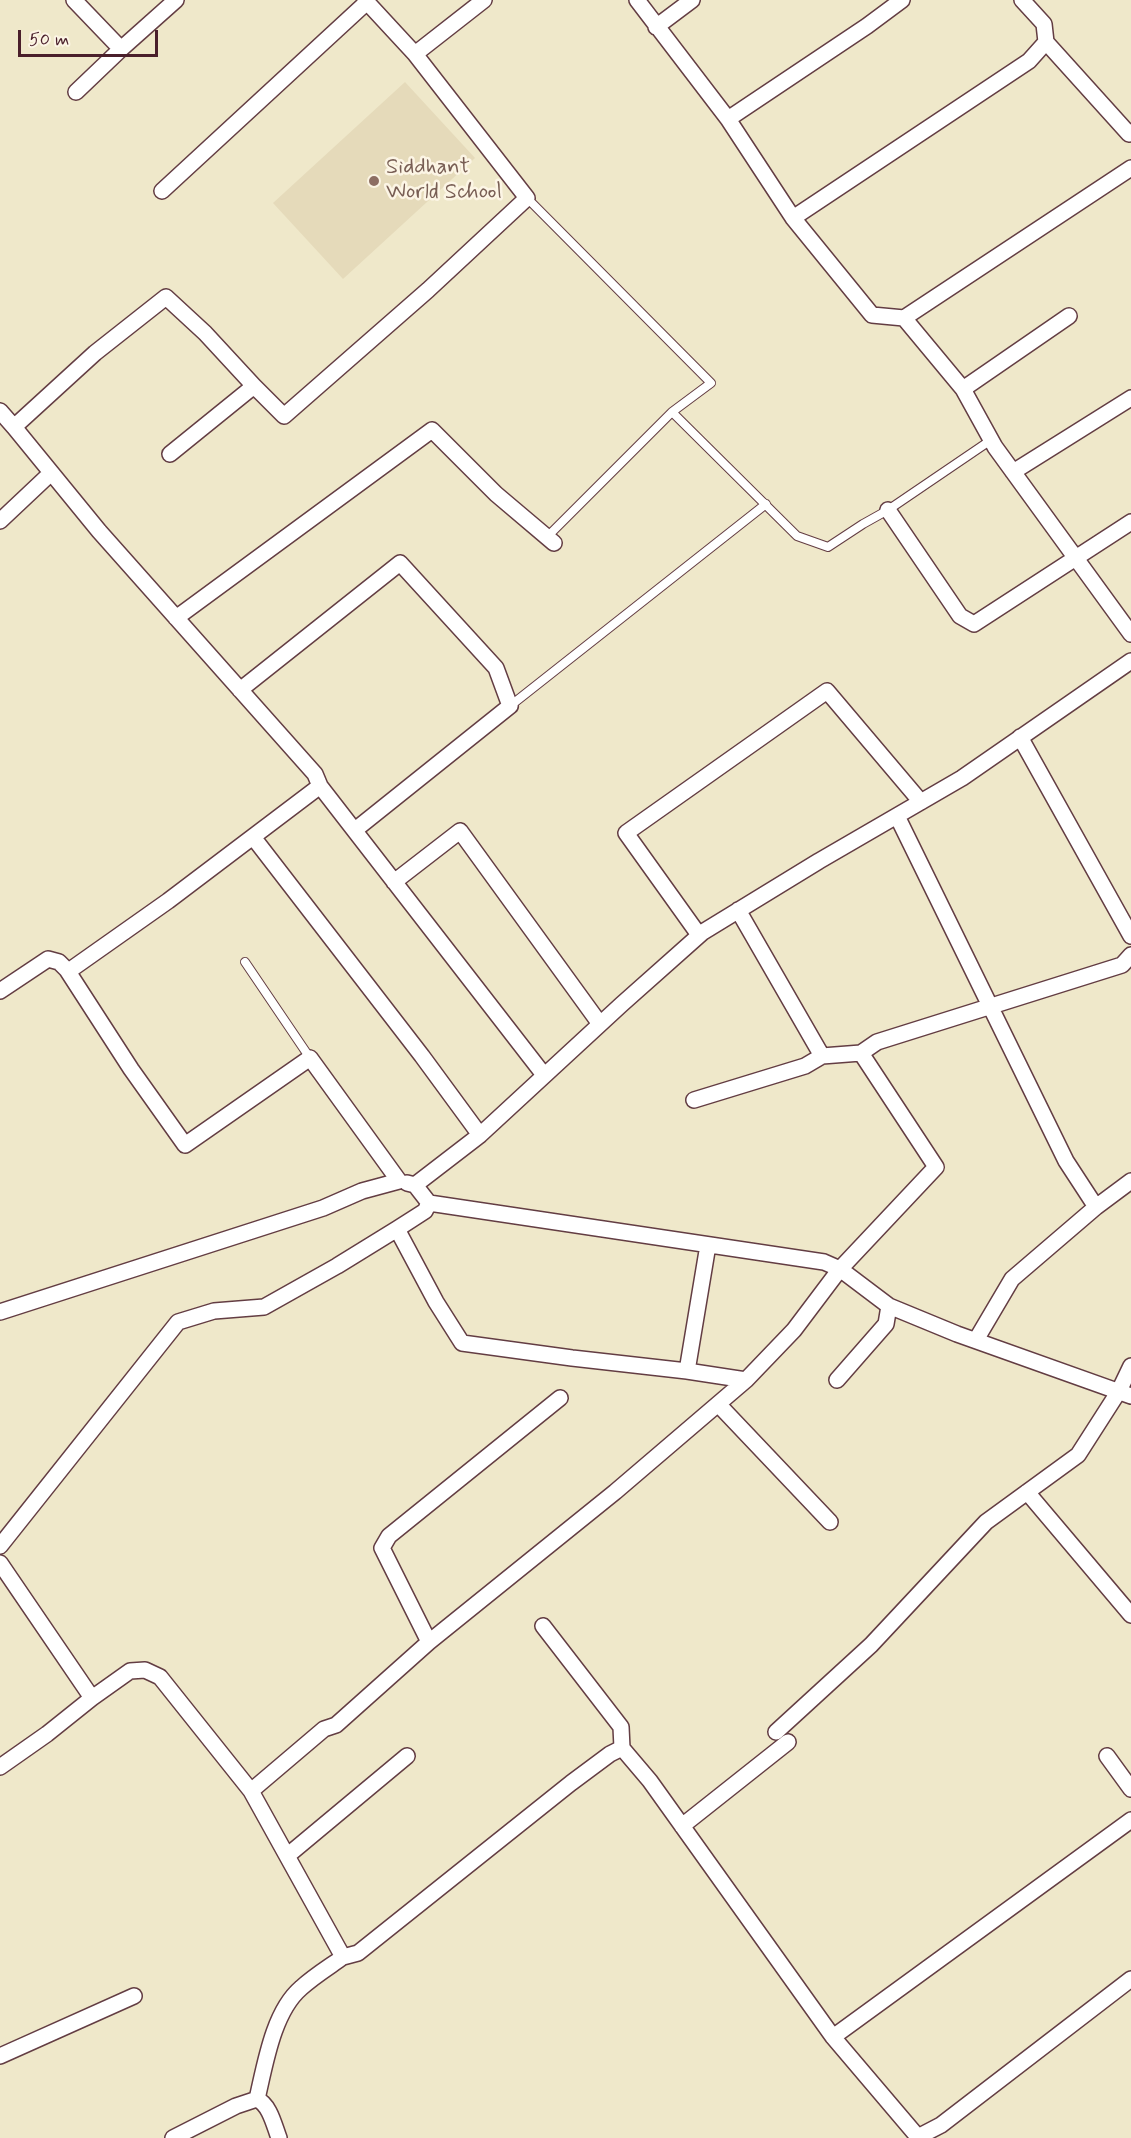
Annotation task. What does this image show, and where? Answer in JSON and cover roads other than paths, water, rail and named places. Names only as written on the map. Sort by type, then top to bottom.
[{"type":"street","points":[[76,92],[176,0]]},
{"type":"street","points":[[416,54],[484,0]]},
{"type":"street","points":[[637,0],[728,119],[793,218],[872,315],[904,318],[1131,168]]},
{"type":"street","points":[[656,27],[692,0]]},
{"type":"street","points":[[728,119],[902,0]]},
{"type":"street","points":[[1022,0],[1044,24],[1046,42],[1130,134]]},
{"type":"street","points":[[76,1],[121,49]]},
{"type":"street","points":[[14,427],[95,353],[166,297],[205,333],[284,416],[428,290],[527,198],[416,54],[366,1],[162,191]]},
{"type":"street","points":[[793,218],[1029,61],[1046,42]]},
{"type":"street","points":[[963,389],[1069,316]]},
{"type":"street","points":[[904,318],[963,389],[991,440],[1131,634]]},
{"type":"street","points":[[170,454],[254,386]]},
{"type":"street","points":[[1013,472],[1131,398]]},
{"type":"street","points":[[0,411],[99,531],[315,774],[320,786],[544,1075]]},
{"type":"street","points":[[176,618],[432,430],[496,494],[551,540]]},
{"type":"street","points":[[0,521],[51,472]]},
{"type":"street","points":[[888,510],[960,616],[974,624],[1131,522]]},
{"type":"street","points":[[240,690],[400,562],[496,668],[510,706],[416,778],[355,830]]},
{"type":"street","points":[[415,1185],[480,1135],[699,935],[962,778],[1131,661]]},
{"type":"street","points":[[699,935],[626,833],[827,691],[921,802]]},
{"type":"street","points":[[1020,738],[1131,936]]},
{"type":"street","points":[[67,970],[168,901],[320,786]]},
{"type":"street","points":[[897,816],[1066,1161],[1096,1207]]},
{"type":"street","points":[[394,882],[460,831],[600,1024]]},
{"type":"street","points":[[253,837],[416,1047],[480,1135]]},
{"type":"street","points":[[738,910],[822,1056]]},
{"type":"street","points":[[694,1100],[805,1066],[822,1056],[861,1053],[877,1042],[1122,965],[1131,955]]},
{"type":"street","points":[[0,991],[48,959],[59,962],[67,970],[131,1069],[185,1145],[310,1058],[399,1181]]},
{"type":"street","points":[[251,1791],[324,1729],[336,1725],[429,1642],[615,1492],[746,1380],[794,1330],[840,1269],[936,1167],[861,1053]]},
{"type":"street","points":[[0,1312],[323,1208],[362,1191],[399,1181],[415,1185],[429,1203],[824,1262],[840,1269],[889,1306],[1125,1394]]},
{"type":"street","points":[[976,1340],[1012,1279],[1096,1207],[1131,1182]]},
{"type":"street","points":[[0,1546],[178,1322],[214,1311],[264,1307],[397,1229],[424,1211],[429,1203]]},
{"type":"street","points":[[397,1229],[436,1302],[462,1343],[746,1380]]},
{"type":"street","points":[[687,1371],[708,1245]]},
{"type":"street","points":[[837,1380],[886,1324],[889,1306]]},
{"type":"street","points":[[682,1826],[782,1737],[986,1522],[1078,1455],[1125,1394],[1131,1366]]},
{"type":"street","points":[[429,1642],[382,1548],[389,1536],[560,1398]]},
{"type":"street","points":[[718,1404],[830,1522]]},
{"type":"street","points":[[1027,1492],[1131,1615]]},
{"type":"street","points":[[0,1563],[92,1698]]},
{"type":"street","points":[[543,1626],[621,1727],[622,1748],[650,1781],[833,2037],[918,2137],[941,2125],[1131,1979]]},
{"type":"street","points":[[0,1767],[130,1671],[146,1670],[160,1677],[251,1791],[343,1957]]},
{"type":"street","points":[[257,2099],[281,2013],[300,1989],[343,1957],[358,1953],[571,1783],[610,1754],[622,1748]]},
{"type":"street","points":[[286,1856],[407,1756]]},
{"type":"street","points":[[1107,1756],[1131,1789]]},
{"type":"street","points":[[833,2037],[1131,1820]]},
{"type":"street","points":[[0,2056],[134,1996]]},
{"type":"street","points":[[173,2138],[236,2106],[257,2099]]},
{"type":"street","points":[[257,2099],[262,2102],[279,2138]]},
{"type":"lane","points":[[527,198],[711,383],[672,412],[551,540]]},
{"type":"lane","points":[[672,412],[798,536],[828,548],[991,440]]},
{"type":"lane","points":[[510,706],[766,504]]},
{"type":"lane","points":[[245,962],[310,1058]]},
{"type":"place","name":"Siddhant World School","points":[[374,181]]}]
